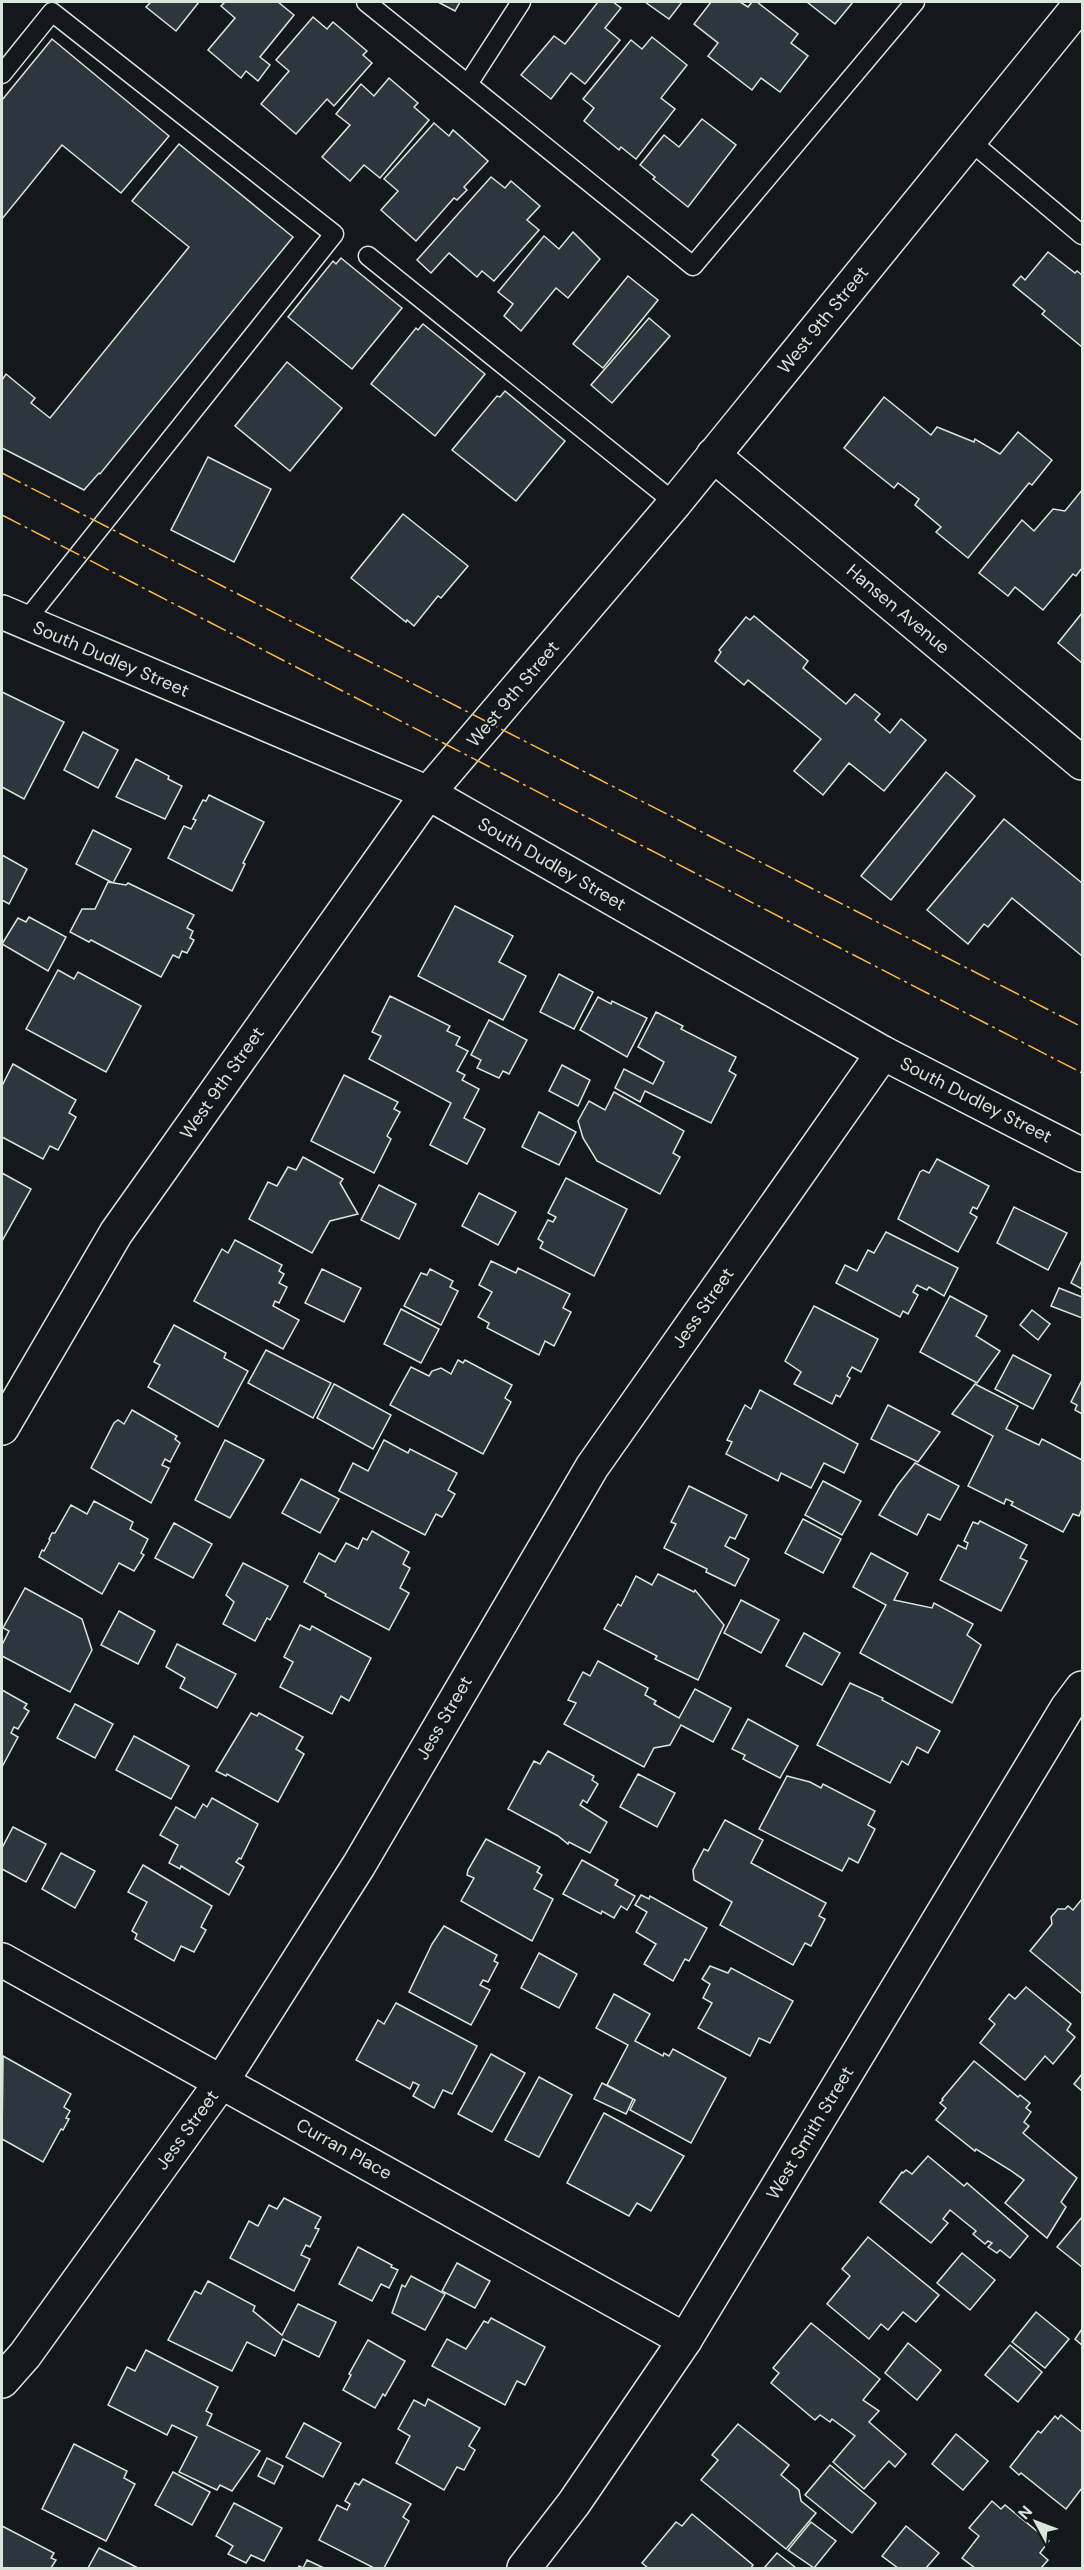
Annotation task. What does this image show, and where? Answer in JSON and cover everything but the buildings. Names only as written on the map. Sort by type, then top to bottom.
[{"type":"street","name":"West 9th Street","points":[[2,1428],[116,1233],[428,793],[675,503],[1082,2]]},
{"type":"street","name":"Hansen Avenue","points":[[713,455],[1083,763]]},
{"type":"street","name":"South Dudley Street","points":[[13,617],[428,793],[883,1053],[1083,1155]]},
{"type":"street","name":"Jess Street","points":[[2,2381],[25,2355],[222,2081],[360,1865],[592,1467],[883,1053]]},
{"type":"street","name":"West Smith Street","points":[[524,2568],[574,2503],[685,2340],[1067,1708],[1083,1688]]},
{"type":"street","name":"Curran Place","points":[[2,1960],[685,2340]]},
{"type":"lane","points":[[366,2],[693,266],[915,2]]},
{"type":"lane","points":[[468,84],[521,2]]},
{"type":"lane","points":[[2,74],[52,12],[334,234],[13,617]]},
{"type":"lane","points":[[969,140],[1083,235]]},
{"type":"lane","points":[[368,256],[675,503]]},
{"type":"power","points":[[2,473],[1082,1027]]},
{"type":"power","points":[[2,515],[1082,1073]]}]
